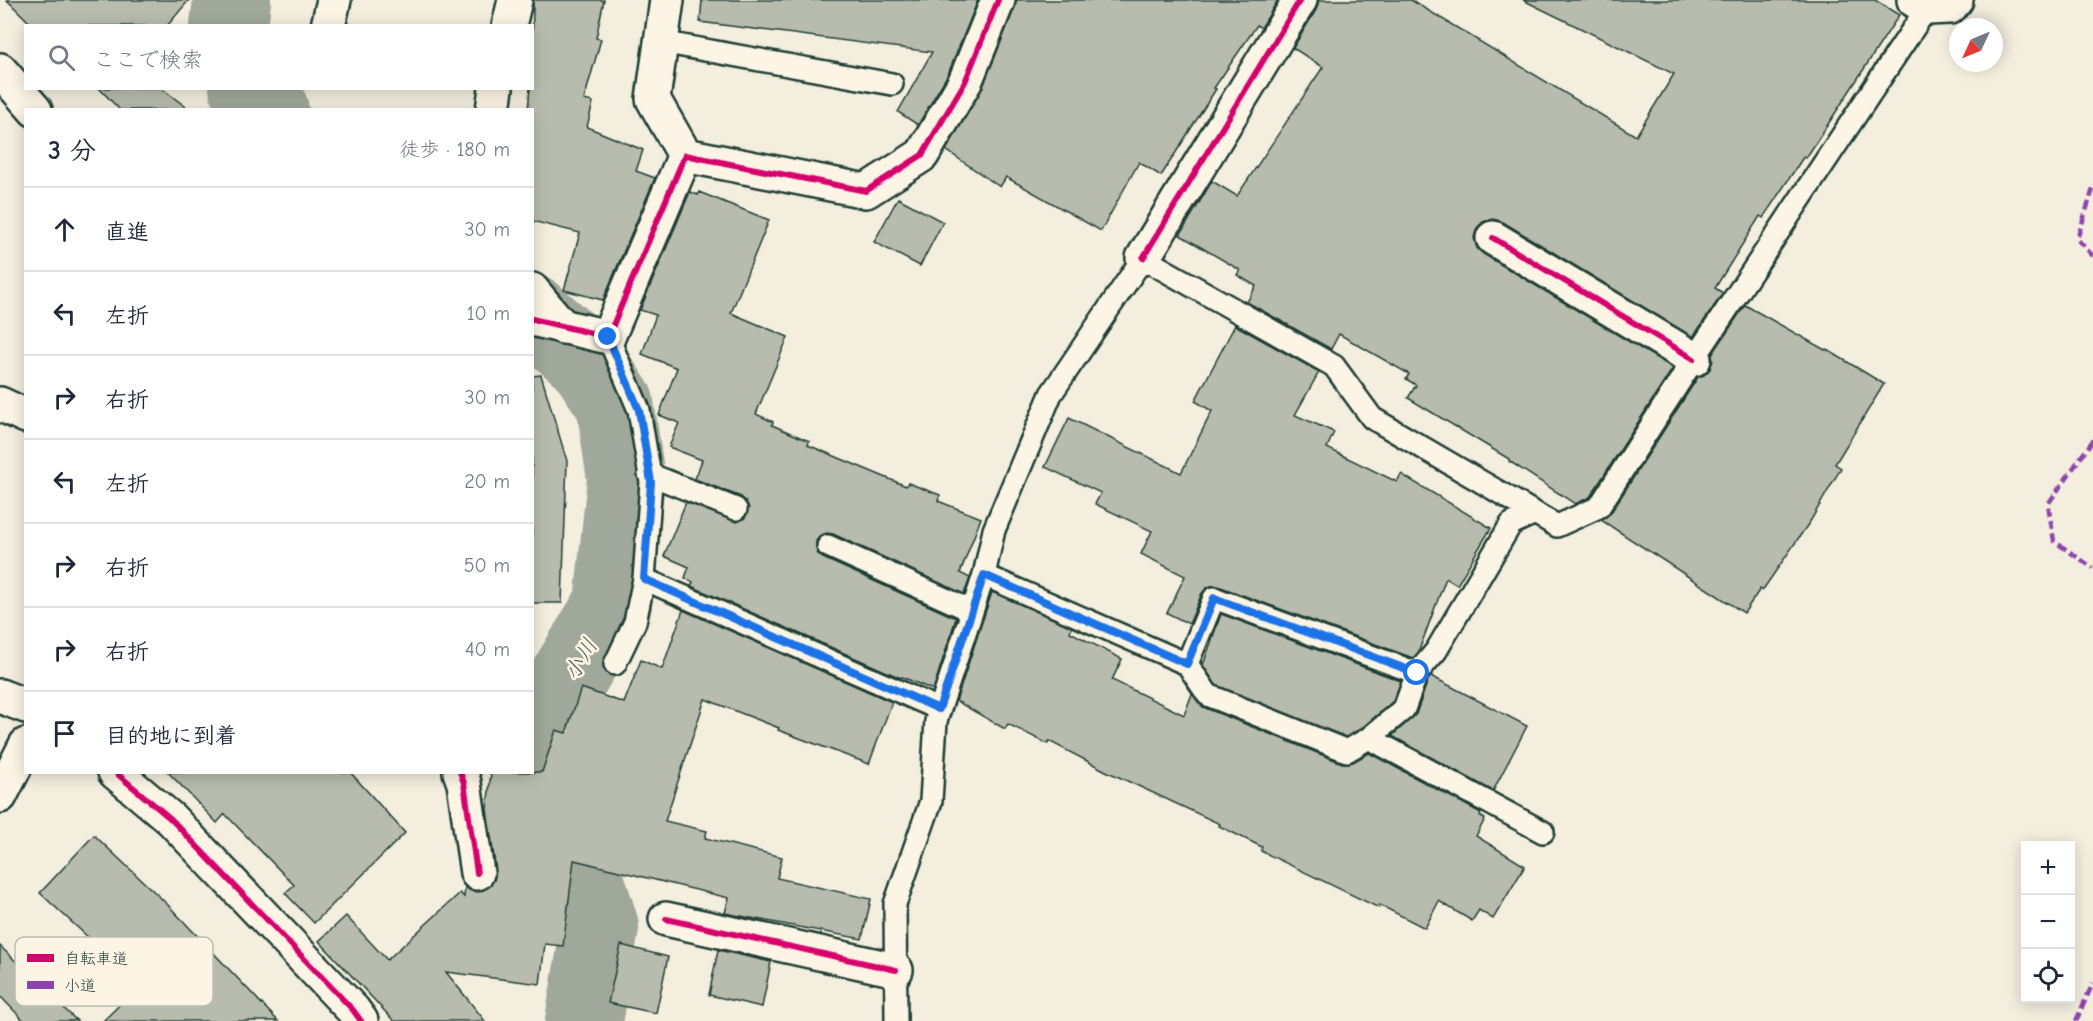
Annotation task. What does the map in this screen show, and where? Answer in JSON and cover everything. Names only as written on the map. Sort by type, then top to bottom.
[{"type":"street","points":[[328,24],[334,0]]},
{"type":"street","points":[[509,24],[515,0]]},
{"type":"street","points":[[667,0],[652,99],[685,155],[866,191],[922,155],[965,82],[998,0]]},
{"type":"street","points":[[1143,258],[1300,0]]},
{"type":"street","points":[[0,70],[32,108]]},
{"type":"street","points":[[492,108],[496,90]]},
{"type":"street","points":[[534,294],[550,323],[608,337],[685,155]]},
{"type":"street","points":[[1493,238],[1694,358]]},
{"type":"street","points":[[0,404],[24,416]]},
{"type":"street","points":[[0,696],[24,705]]},
{"type":"street","points":[[0,796],[24,749]]},
{"type":"street","points":[[117,774],[171,819],[361,1021]]},
{"type":"street","points":[[461,774],[477,873]]},
{"type":"street","points":[[666,919],[896,970]]},
{"type":"lane","points":[[896,1021],[895,904],[931,801],[936,720],[984,575],[994,530],[1051,394],[1143,258],[1334,366],[1372,418],[1557,526],[1599,507],[1694,358],[1932,3]]},
{"type":"lane","points":[[661,42],[892,84]]},
{"type":"lane","points":[[608,337],[639,410],[651,482],[644,579],[635,622],[615,664]]},
{"type":"lane","points":[[649,474],[736,509]]},
{"type":"lane","points":[[984,575],[1187,664],[1208,695],[1347,751],[1369,738],[1404,709],[1417,673],[1436,651],[1511,524],[1535,513]]},
{"type":"lane","points":[[828,546],[972,611]]},
{"type":"lane","points":[[644,579],[939,709]]},
{"type":"lane","points":[[1187,664],[1214,598],[1417,673]]},
{"type":"lane","points":[[1369,738],[1543,832]]},
{"type":"building","points":[[7,0],[189,0],[169,24],[31,24]]},
{"type":"building","points":[[533,0],[604,0],[596,38],[601,39],[584,100],[593,102],[587,127],[643,150],[636,171],[655,178],[603,300],[564,290],[580,233],[534,222],[534,108],[528,108],[530,90],[534,90]]},
{"type":"building","points":[[702,0],[978,0],[948,74],[918,125],[898,112],[932,52],[700,22]]},
{"type":"building","points":[[1016,0],[1278,0],[1261,28],[1257,25],[1214,88],[1216,89],[1161,176],[1139,162],[1101,231],[1006,177],[1000,187],[946,150],[982,89]]},
{"type":"building","points":[[1319,0],[1411,0],[1636,136],[1674,74],[1523,0],[1875,0],[1899,15],[1806,158],[1804,156],[1763,218],[1760,216],[1715,288],[1723,293],[1693,337],[1503,222],[1493,219],[1483,222],[1477,228],[1474,238],[1477,248],[1483,254],[1673,368],[1590,497],[1575,504],[1509,459],[1408,398],[1416,385],[1406,379],[1409,374],[1339,334],[1331,349],[1247,302],[1256,286],[1237,275],[1240,270],[1180,235],[1212,181],[1237,196],[1323,67],[1293,48],[1316,10]]},
{"type":"building","points":[[101,90],[164,90],[187,108],[118,108]]},
{"type":"building","points":[[690,192],[698,195],[699,192],[769,220],[731,313],[788,337],[756,414],[773,422],[772,425],[809,441],[808,445],[906,486],[908,483],[940,495],[938,501],[981,518],[960,573],[970,578],[964,594],[833,534],[821,535],[816,541],[817,553],[823,558],[956,618],[933,690],[691,586],[693,582],[685,578],[689,567],[664,556],[686,502],[737,522],[744,519],[749,508],[741,497],[695,479],[702,460],[669,447],[679,423],[659,415],[677,368],[642,354],[656,315],[640,310]]},
{"type":"building","points":[[898,198],[943,222],[920,266],[874,242]]},
{"type":"building","points":[[1745,305],[1884,384],[1835,464],[1841,468],[1811,520],[1744,613],[1601,520],[1610,514],[1698,377],[1710,369],[1712,355]]},
{"type":"building","points":[[1235,325],[1319,372],[1295,415],[1334,432],[1327,448],[1397,482],[1401,474],[1491,528],[1457,585],[1446,578],[1418,653],[1413,658],[1218,586],[1211,586],[1202,593],[1189,624],[1167,613],[1185,576],[1141,554],[1152,531],[1095,504],[1101,493],[1045,467],[1069,418],[1181,473],[1212,411],[1195,401]]},
{"type":"building","points":[[541,375],[567,461],[562,603],[534,603],[534,376]]},
{"type":"building","points":[[992,592],[1072,627],[1070,632],[1122,659],[1112,680],[1184,715],[1192,694],[1203,707],[1342,763],[1353,762],[1369,753],[1481,813],[1480,816],[1485,819],[1476,836],[1525,866],[1493,919],[1479,910],[1472,921],[1439,901],[1425,928],[1261,851],[1262,847],[1219,826],[1220,824],[1106,771],[1049,741],[1048,744],[1008,724],[1005,729],[956,701]]},
{"type":"building","points":[[683,610],[892,702],[869,764],[778,730],[779,728],[705,699],[665,821],[707,831],[705,838],[782,857],[777,878],[871,899],[862,939],[725,913],[729,898],[574,860],[563,946],[545,944],[540,984],[446,972],[485,1021],[394,1021],[319,941],[346,916],[387,960],[460,893],[464,897],[465,887],[479,892],[489,887],[496,871],[487,809],[491,774],[542,772],[556,730],[566,733],[581,688],[624,703],[641,660],[662,669]]},
{"type":"building","points":[[1221,614],[1401,681],[1393,701],[1362,728],[1346,737],[1216,685],[1203,665]]},
{"type":"building","points":[[1431,676],[1527,726],[1493,791],[1392,736],[1416,714]]},
{"type":"building","points":[[170,774],[352,774],[405,833],[314,923],[285,893],[294,885],[225,814],[217,823]]},
{"type":"building","points":[[94,835],[198,937],[88,937],[40,893]]},
{"type":"building","points":[[621,945],[668,957],[656,1013],[608,1003]]},
{"type":"building","points":[[0,946],[15,961],[15,1006],[62,1006],[77,1021],[24,1021],[0,996]]},
{"type":"building","points":[[718,950],[771,962],[762,1007],[709,995]]},
{"type":"building","points":[[213,952],[278,1021],[103,1021],[118,1006],[213,1006]]},
{"type":"waterway","name":"小川","points":[[229,24],[232,0]]},
{"type":"waterway","name":"小川","points":[[250,90],[268,108]]},
{"type":"waterway","name":"小川","points":[[534,315],[586,360],[615,403],[626,479],[613,604],[534,735]]},
{"type":"waterway","name":"小川","points":[[534,756],[535,774],[582,869],[600,927],[584,1021]]},
{"type":"marked path","points":[[2093,189],[2077,239],[2093,256]]},
{"type":"marked path","points":[[2093,440],[2048,504],[2054,541],[2093,568]]},
{"type":"marked path","points":[[2076,1021],[2093,983]]},
{"type":"cycle path","points":[[534,319],[608,337],[685,155],[866,191],[922,155],[965,82],[998,0]]},
{"type":"cycle path","points":[[1143,258],[1300,0]]},
{"type":"cycle path","points":[[1493,238],[1694,359]]},
{"type":"cycle path","points":[[117,774],[171,819],[361,1021]]},
{"type":"cycle path","points":[[461,774],[477,873]]},
{"type":"cycle path","points":[[666,919],[896,970]]},
{"type":"route","points":[[608,337],[639,410],[651,482],[644,579],[939,709],[984,575],[1187,664],[1214,598],[1417,673]]}]
